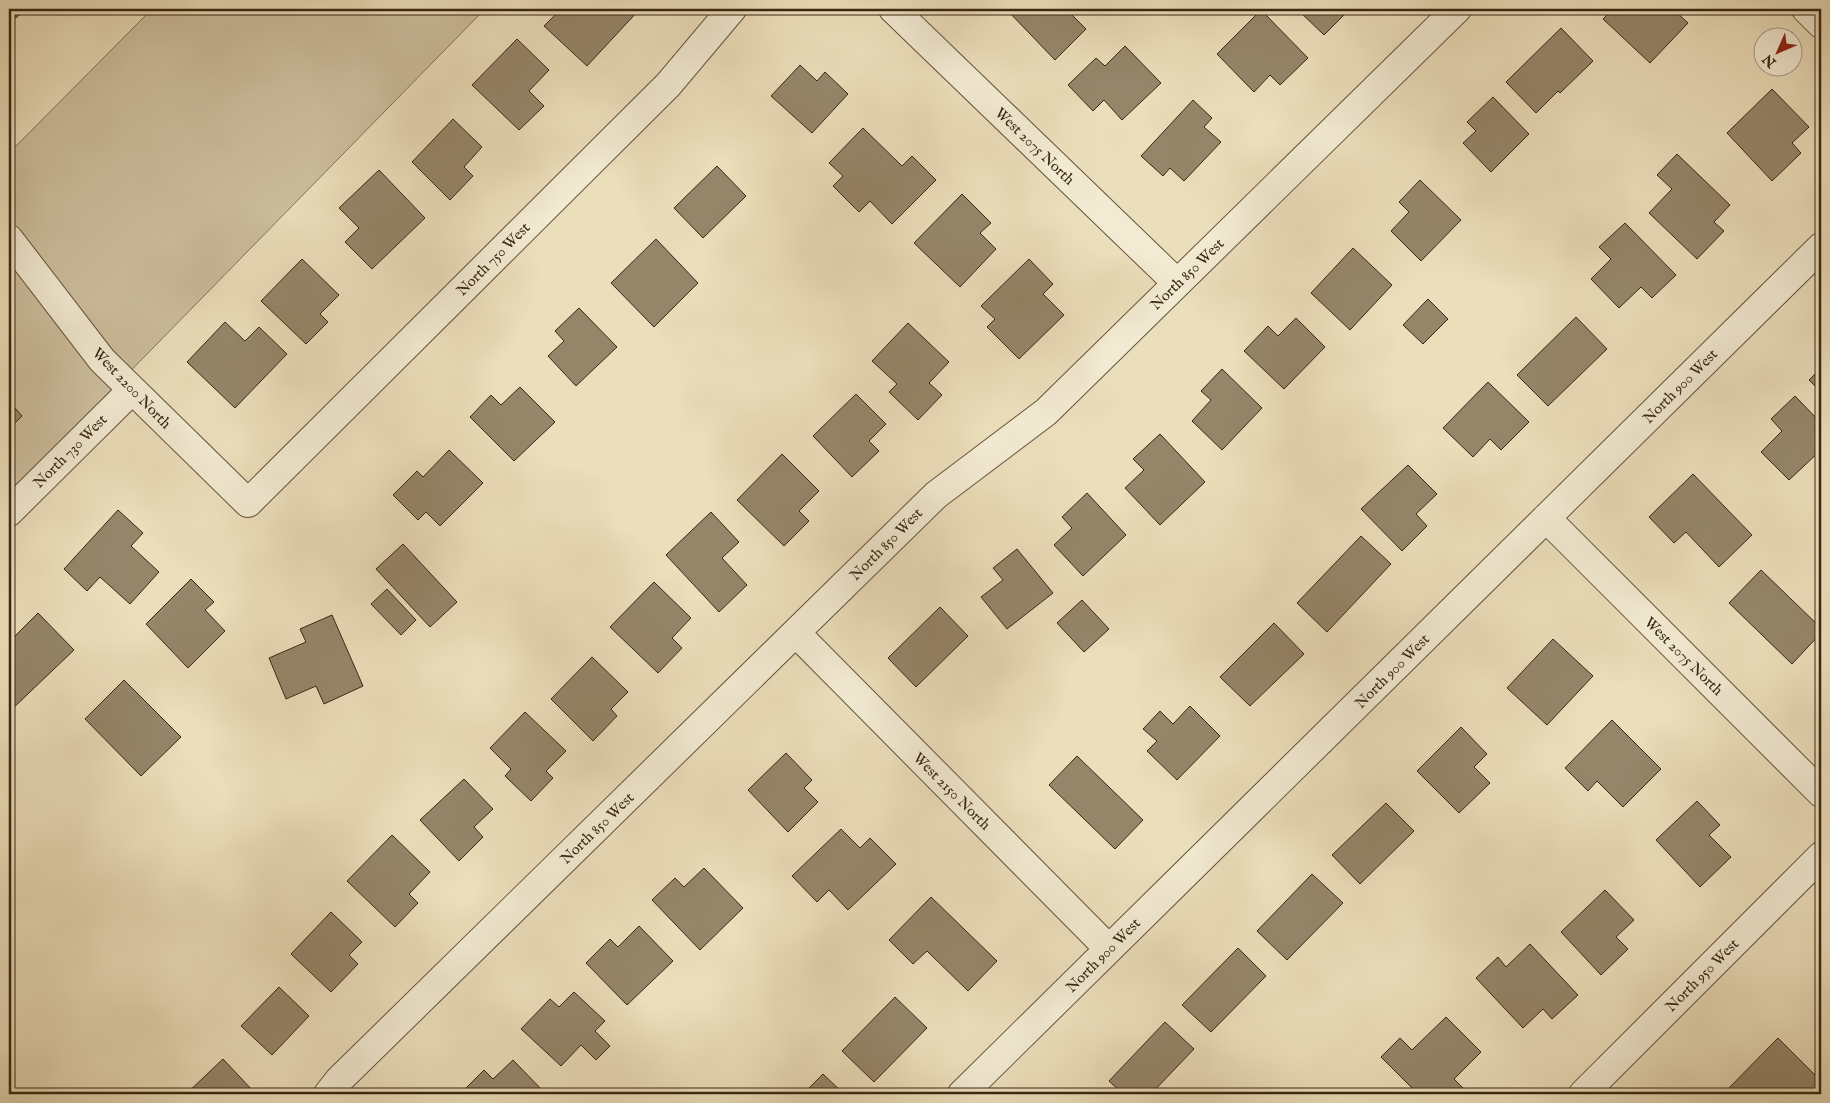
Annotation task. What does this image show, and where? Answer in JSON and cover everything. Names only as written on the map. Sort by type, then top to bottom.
[{"type":"street","name":"North 750 West","points":[[248,503],[668,85],[732,9]]},
{"type":"street","name":"West 2075 North","points":[[893,9],[1177,283]]},
{"type":"street","name":"North 850 West","points":[[328,1094],[339,1080],[936,495],[1046,412],[1457,9]]},
{"type":"street","points":[[1806,9],[1821,24]]},
{"type":"street","name":"West 2200 North","points":[[9,240],[102,360],[248,503]]},
{"type":"street","name":"North 900 West","points":[[962,1094],[1821,247]]},
{"type":"street","name":"North 730 West","points":[[9,512],[132,390]]},
{"type":"street","name":"West 2075 North","points":[[1546,518],[1821,793]]},
{"type":"street","name":"West 2150 North","points":[[796,633],[1109,949]]},
{"type":"street","name":"North 950 West","points":[[1583,1094],[1821,856]]},
{"type":"shaded area","points":[[152,9],[485,9],[9,495],[9,153]]},
{"type":"building","points":[[9,9],[25,9],[16,18]]},
{"type":"building","points":[[561,9],[639,10],[587,66],[544,26]]},
{"type":"building","points":[[1006,9],[1066,9],[1086,29],[1055,60]]},
{"type":"building","points":[[1297,9],[1350,9],[1324,35]]},
{"type":"building","points":[[1613,9],[1651,9],[1653,11],[1656,9],[1673,9],[1688,23],[1650,63],[1603,19]]},
{"type":"building","points":[[1261,10],[1308,58],[1280,85],[1270,75],[1254,92],[1217,54]]},
{"type":"building","points":[[1561,28],[1593,61],[1536,113],[1506,82]]},
{"type":"building","points":[[517,39],[549,70],[529,91],[544,106],[519,130],[472,85]]},
{"type":"building","points":[[1125,46],[1161,83],[1122,120],[1104,100],[1093,111],[1068,85],[1096,58],[1105,66]]},
{"type":"building","points":[[800,65],[817,81],[825,72],[848,94],[812,133],[771,96]]},
{"type":"building","points":[[1772,89],[1809,127],[1792,143],[1801,153],[1772,181],[1727,133]]},
{"type":"building","points":[[1493,97],[1529,134],[1491,172],[1463,143],[1476,131],[1467,122]]},
{"type":"building","points":[[1193,100],[1212,118],[1204,127],[1221,142],[1184,181],[1170,168],[1163,176],[1141,156]]},
{"type":"building","points":[[453,119],[482,147],[464,167],[473,176],[450,200],[412,162]]},
{"type":"building","points":[[863,128],[902,166],[912,156],[936,180],[892,224],[870,201],[859,212],[833,186],[843,176],[829,163]]},
{"type":"building","points":[[1677,154],[1730,205],[1714,222],[1724,231],[1697,259],[1649,213],[1672,189],[1657,175]]},
{"type":"building","points":[[717,166],[746,196],[703,238],[674,208]]},
{"type":"building","points":[[379,170],[425,218],[372,269],[345,242],[359,228],[339,208]]},
{"type":"building","points":[[1420,180],[1461,220],[1421,261],[1391,231],[1409,212],[1399,202]]},
{"type":"building","points":[[962,194],[991,223],[980,233],[996,249],[960,287],[914,243]]},
{"type":"building","points":[[1625,223],[1676,275],[1652,298],[1641,287],[1619,308],[1591,279],[1611,259],[1599,247]]},
{"type":"building","points":[[656,239],[698,283],[654,327],[611,283]]},
{"type":"building","points":[[1353,248],[1392,285],[1350,330],[1311,293]]},
{"type":"building","points":[[302,259],[339,295],[320,314],[328,322],[306,344],[261,301]]},
{"type":"building","points":[[1029,259],[1053,284],[1043,294],[1064,315],[1019,359],[987,327],[995,319],[981,306]]},
{"type":"building","points":[[1428,299],[1448,319],[1423,344],[1403,325]]},
{"type":"building","points":[[579,308],[617,347],[576,386],[548,356],[564,341],[555,331]]},
{"type":"building","points":[[1576,317],[1607,349],[1548,406],[1517,375]]},
{"type":"building","points":[[1296,318],[1325,347],[1284,389],[1244,351],[1268,326],[1278,336]]},
{"type":"building","points":[[225,322],[245,341],[259,327],[287,354],[235,408],[187,362]]},
{"type":"building","points":[[908,323],[949,362],[929,383],[942,395],[918,420],[889,392],[897,384],[872,361]]},
{"type":"building","points":[[1821,368],[1821,392],[1809,380]]},
{"type":"building","points":[[1222,369],[1262,408],[1222,450],[1192,421],[1211,400],[1201,391]]},
{"type":"building","points":[[1488,382],[1529,422],[1501,450],[1490,439],[1473,457],[1443,428]]},
{"type":"building","points":[[520,387],[555,422],[514,461],[470,417],[491,395],[501,405]]},
{"type":"building","points":[[856,394],[886,424],[869,441],[879,451],[852,477],[813,436]]},
{"type":"building","points":[[1795,396],[1821,423],[1821,450],[1789,480],[1761,452],[1782,431],[1771,419]]},
{"type":"building","points":[[9,401],[22,416],[9,429]]},
{"type":"building","points":[[1160,434],[1205,482],[1160,525],[1125,488],[1144,470],[1133,459]]},
{"type":"building","points":[[449,450],[483,483],[440,526],[426,512],[418,520],[393,495],[417,471],[423,477]]},
{"type":"building","points":[[782,454],[819,491],[799,511],[809,521],[784,546],[737,500]]},
{"type":"building","points":[[1408,465],[1437,494],[1416,514],[1427,526],[1402,551],[1361,509]]},
{"type":"building","points":[[1693,474],[1752,535],[1719,567],[1686,532],[1674,543],[1649,517]]},
{"type":"building","points":[[1087,493],[1126,535],[1083,576],[1054,545],[1072,528],[1062,517]]},
{"type":"building","points":[[118,510],[143,533],[131,546],[159,572],[130,604],[100,577],[87,591],[64,569]]},
{"type":"building","points":[[711,512],[739,542],[722,558],[747,585],[719,612],[666,555]]},
{"type":"building","points":[[1361,536],[1391,564],[1327,632],[1297,603]]},
{"type":"building","points":[[403,544],[457,602],[430,627],[376,569]]},
{"type":"building","points":[[1017,549],[1053,593],[1007,629],[981,597],[1003,580],[993,568]]},
{"type":"building","points":[[1761,570],[1821,628],[1821,633],[1792,664],[1729,603]]},
{"type":"building","points":[[191,579],[214,602],[205,610],[225,631],[188,668],[146,624]]},
{"type":"building","points":[[654,582],[691,618],[672,638],[682,648],[658,673],[610,627]]},
{"type":"building","points":[[387,589],[416,620],[401,635],[371,604]]},
{"type":"building","points":[[1082,600],[1109,629],[1084,652],[1057,623]]},
{"type":"building","points":[[940,607],[968,636],[916,687],[888,658]]},
{"type":"building","points":[[38,613],[74,650],[9,712],[9,642]]},
{"type":"building","points":[[332,615],[363,686],[324,704],[316,686],[286,699],[269,658],[306,642],[300,629]]},
{"type":"building","points":[[1274,623],[1304,654],[1250,706],[1220,677]]},
{"type":"building","points":[[1553,639],[1593,676],[1547,725],[1507,688]]},
{"type":"building","points":[[592,657],[628,692],[611,709],[617,716],[593,741],[551,699]]},
{"type":"building","points":[[124,680],[181,737],[141,776],[85,719]]},
{"type":"building","points":[[1190,706],[1220,736],[1177,780],[1147,751],[1157,741],[1143,729],[1160,711],[1173,724]]},
{"type":"building","points":[[525,712],[566,751],[546,771],[553,778],[531,801],[505,776],[511,769],[490,748]]},
{"type":"building","points":[[1612,720],[1661,769],[1623,807],[1597,781],[1588,791],[1565,768]]},
{"type":"building","points":[[1461,727],[1487,754],[1474,767],[1490,783],[1459,813],[1417,771]]},
{"type":"building","points":[[786,753],[812,780],[804,788],[818,802],[788,832],[748,790]]},
{"type":"building","points":[[1077,756],[1143,820],[1115,849],[1049,785]]},
{"type":"building","points":[[464,779],[493,809],[474,827],[483,837],[459,861],[420,820]]},
{"type":"building","points":[[1697,801],[1720,825],[1709,835],[1731,857],[1700,887],[1656,840]]},
{"type":"building","points":[[1386,803],[1414,831],[1360,884],[1332,855]]},
{"type":"building","points":[[841,829],[860,848],[870,838],[896,864],[848,910],[829,890],[817,902],[792,876]]},
{"type":"building","points":[[392,835],[430,872],[409,894],[418,903],[395,927],[347,881]]},
{"type":"building","points":[[704,868],[743,908],[700,950],[652,900],[675,878],[684,887]]},
{"type":"building","points":[[1312,874],[1343,903],[1287,960],[1257,931]]},
{"type":"building","points":[[1605,890],[1634,920],[1616,937],[1628,949],[1601,975],[1561,932]]},
{"type":"building","points":[[931,897],[997,961],[968,991],[927,951],[913,964],[889,940]]},
{"type":"building","points":[[331,912],[362,942],[349,955],[358,964],[331,992],[291,954]]},
{"type":"building","points":[[639,926],[673,961],[627,1005],[586,963],[610,939],[618,947]]},
{"type":"building","points":[[1530,944],[1578,995],[1552,1019],[1543,1009],[1523,1028],[1476,978],[1498,957],[1506,967]]},
{"type":"building","points":[[1238,948],[1266,976],[1211,1032],[1182,1005]]},
{"type":"building","points":[[279,987],[309,1016],[272,1055],[241,1026]]},
{"type":"building","points":[[574,992],[605,1021],[595,1031],[610,1046],[596,1060],[581,1045],[561,1066],[521,1029],[550,999],[559,1007]]},
{"type":"building","points":[[895,997],[927,1028],[874,1082],[842,1051]]},
{"type":"building","points":[[1446,1017],[1481,1052],[1454,1079],[1469,1094],[1418,1094],[1381,1057],[1400,1038],[1412,1050]]},
{"type":"building","points":[[1165,1022],[1194,1049],[1151,1094],[1123,1094],[1109,1081]]},
{"type":"building","points":[[1778,1038],[1821,1081],[1821,1094],[1723,1094]]},
{"type":"building","points":[[223,1059],[254,1092],[251,1094],[186,1094]]},
{"type":"building","points":[[513,1060],[546,1094],[460,1094],[484,1070],[493,1079]]},
{"type":"building","points":[[823,1074],[844,1094],[803,1094]]}]
